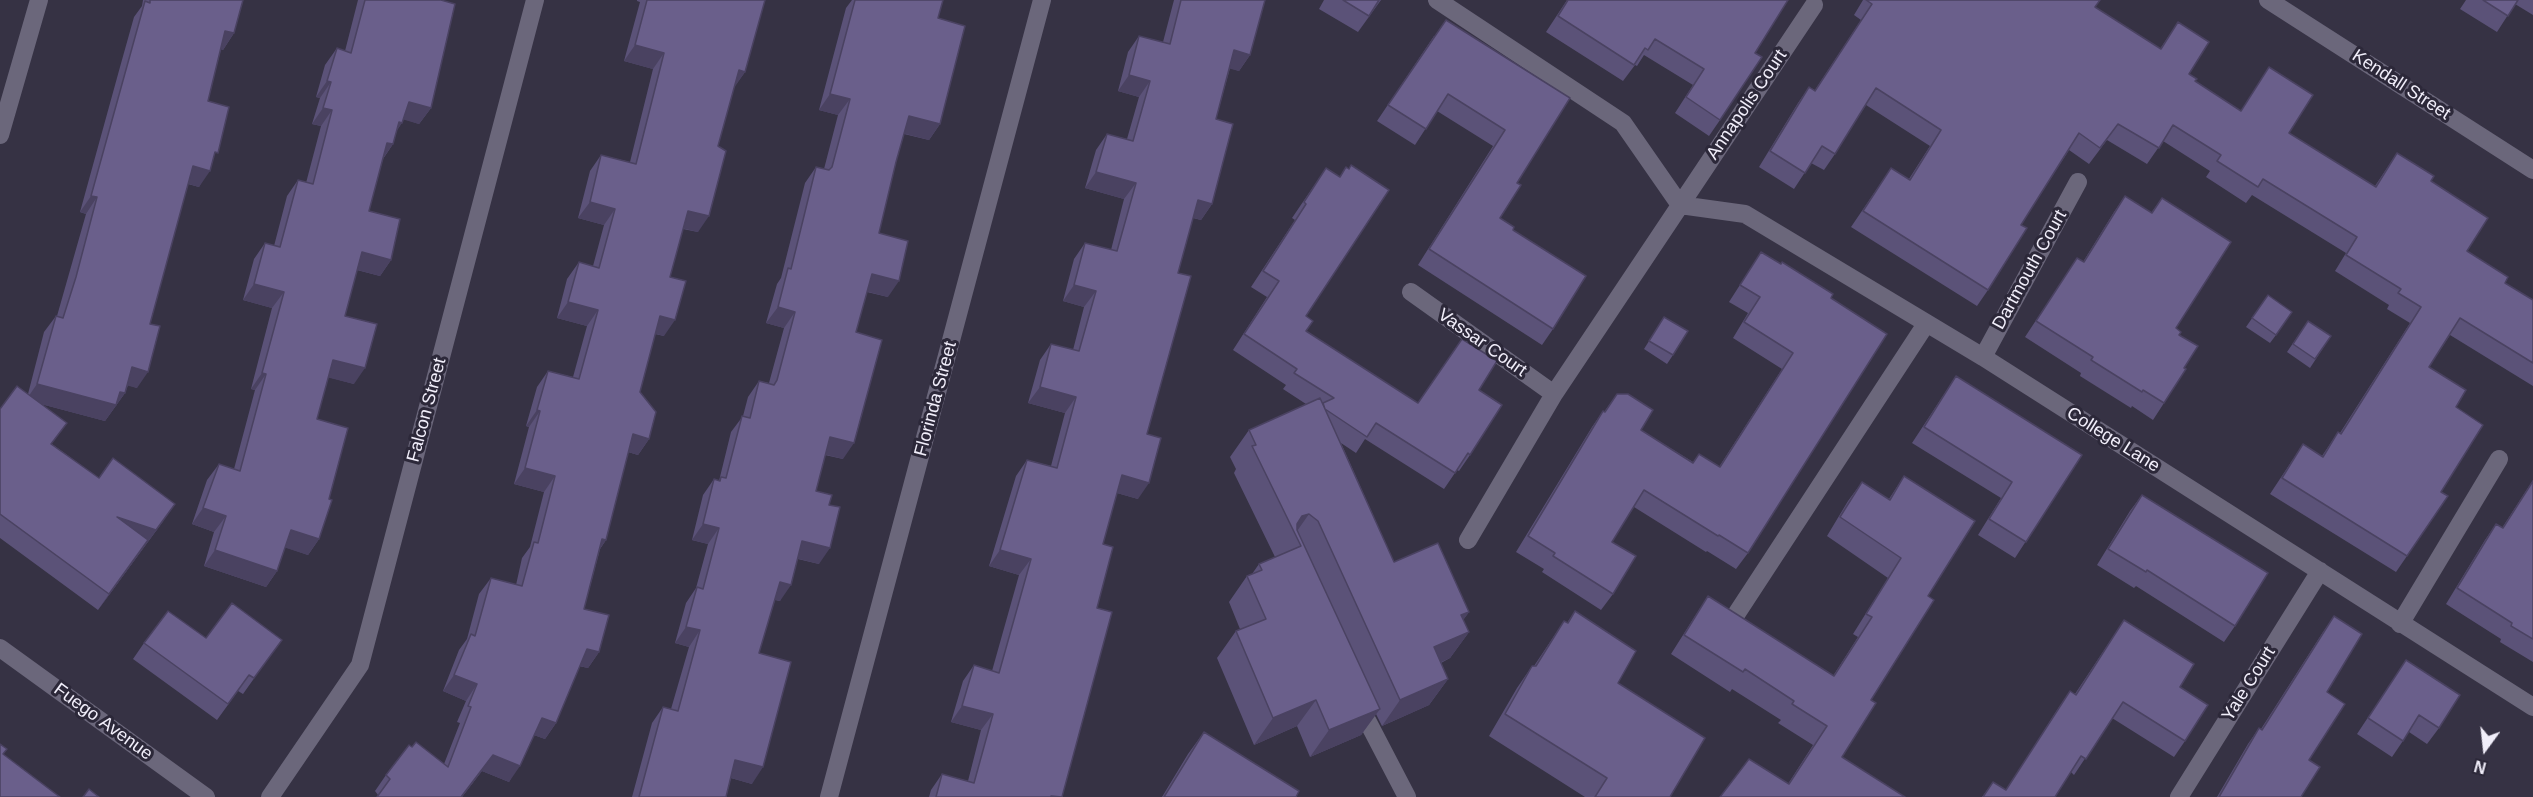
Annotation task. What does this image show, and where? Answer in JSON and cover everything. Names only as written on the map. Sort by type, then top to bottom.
[{"type":"street","points":[[0,135],[39,0]]},
{"type":"street","name":"Falcon Street","points":[[270,797],[360,665],[535,0]]},
{"type":"street","name":"Florinda Street","points":[[830,797],[1041,0]]},
{"type":"street","points":[[1437,0],[1623,123],[1680,205]]},
{"type":"street","name":"Kendall Street","points":[[2268,0],[2533,170]]},
{"type":"street","name":"Annapolis Court","points":[[1468,540],[1554,394],[1814,5]]},
{"type":"street","name":"Dartmouth Court","points":[[1983,357],[2078,182]]},
{"type":"street","name":"College Lane","points":[[1680,205],[1745,214],[1983,357],[2533,707]]},
{"type":"street","name":"Vassar Court","points":[[1411,292],[1554,394]]},
{"type":"street","points":[[1737,613],[1926,324]]},
{"type":"street","points":[[2400,624],[2499,459]]},
{"type":"street","name":"Yale Court","points":[[2179,797],[2320,571]]},
{"type":"street","name":"Fuego Avenue","points":[[0,648],[206,797]]},
{"type":"street","points":[[1351,687],[1407,797]]},
{"type":"building","points":[[150,0],[243,0],[234,33],[225,31],[208,101],[229,107],[218,153],[215,152],[210,171],[193,166],[150,324],[160,326],[148,372],[132,367],[125,393],[120,392],[116,405],[37,384],[56,316],[63,318],[76,277],[97,197],[91,196],[145,1],[150,3]]},
{"type":"building","points":[[365,0],[441,0],[455,4],[431,108],[409,102],[402,123],[399,122],[393,144],[387,143],[369,211],[400,219],[391,260],[362,252],[345,316],[377,324],[365,368],[333,360],[317,419],[348,428],[329,499],[332,500],[319,539],[291,530],[277,571],[215,550],[226,516],[203,508],[219,464],[240,471],[266,374],[262,373],[284,292],[254,284],[265,243],[280,247],[298,180],[313,184],[332,110],[323,108],[331,82],[327,81],[337,48],[351,53]]},
{"type":"building","points":[[647,0],[765,0],[745,72],[739,70],[718,146],[726,151],[709,216],[688,211],[670,277],[686,281],[675,320],[660,316],[640,392],[656,412],[649,439],[633,434],[606,540],[602,539],[584,609],[609,615],[599,652],[587,649],[556,723],[542,718],[520,766],[493,755],[461,797],[377,797],[390,779],[386,775],[409,745],[412,747],[416,742],[448,767],[471,707],[468,706],[477,684],[454,675],[471,634],[475,636],[491,578],[522,586],[534,542],[538,543],[555,476],[525,468],[548,371],[579,379],[598,310],[568,302],[579,262],[599,268],[615,209],[590,202],[601,155],[636,164],[664,53],[635,45]]},
{"type":"building","points":[[855,0],[943,0],[938,18],[965,26],[940,124],[909,116],[896,162],[879,233],[908,241],[899,281],[872,274],[856,332],[882,340],[854,443],[830,437],[816,491],[832,495],[829,505],[840,507],[830,548],[802,541],[791,585],[780,582],[759,653],[791,662],[763,767],[735,760],[726,797],[639,797],[663,707],[678,711],[700,630],[686,627],[697,587],[703,589],[719,528],[703,524],[714,479],[720,481],[721,477],[726,478],[742,416],[750,418],[759,381],[774,385],[777,380],[795,312],[778,307],[788,268],[791,269],[816,167],[829,170],[832,167],[850,99],[830,94]]},
{"type":"building","points":[[1181,0],[1265,0],[1250,55],[1234,50],[1216,119],[1233,124],[1212,204],[1198,200],[1178,273],[1191,276],[1147,434],[1161,438],[1149,483],[1122,475],[1103,544],[1113,547],[1097,608],[1112,612],[1062,797],[936,797],[942,774],[974,783],[993,714],[962,706],[974,665],[999,673],[1031,559],[1000,550],[1027,460],[1057,468],[1076,397],[1040,387],[1051,344],[1079,351],[1096,291],[1074,285],[1085,243],[1117,251],[1136,183],[1096,172],[1107,134],[1133,141],[1150,81],[1129,75],[1139,36],[1170,44]]},
{"type":"building","points":[[1343,0],[1379,0],[1369,16]]},
{"type":"building","points":[[1568,0],[1788,0],[1755,53],[1762,57],[1720,120],[1686,97],[1704,69],[1655,39],[1648,50],[1645,48],[1634,65],[1558,16]]},
{"type":"building","points":[[1866,0],[2100,0],[2095,7],[2161,49],[2178,22],[2209,42],[2189,74],[2197,79],[2195,81],[2241,111],[2269,67],[2313,95],[2289,133],[2376,187],[2397,153],[2434,176],[2431,181],[2488,218],[2467,251],[2508,277],[2505,283],[2533,300],[2533,363],[2460,318],[2429,367],[2466,390],[2456,407],[2483,425],[2441,492],[2448,496],[2407,556],[2282,478],[2303,444],[2323,457],[2338,432],[2341,434],[2421,307],[2398,293],[2401,289],[2346,255],[2357,237],[2263,179],[2258,187],[2217,161],[2221,155],[2173,125],[2159,148],[2118,124],[2100,148],[2079,133],[2021,225],[2027,228],[1988,290],[1863,211],[1891,168],[1910,180],[1941,130],[1876,88],[1835,154],[1822,146],[1805,173],[1770,151],[1809,87],[1815,91],[1872,4]]},
{"type":"building","points":[[2483,0],[2518,0],[2508,16]]},
{"type":"building","points":[[1446,20],[1570,98],[1517,183],[1521,185],[1500,218],[1514,227],[1513,230],[1586,276],[1553,329],[1429,249],[1505,130],[1448,94],[1426,129],[1388,105]]},
{"type":"building","points":[[1351,165],[1389,190],[1306,316],[1313,321],[1306,331],[1418,403],[1462,339],[1497,361],[1479,390],[1502,405],[1470,455],[1468,453],[1455,473],[1376,423],[1367,437],[1325,409],[1323,403],[1334,398],[1294,373],[1297,369],[1244,334],[1279,281],[1263,271],[1306,204],[1304,202],[1326,168],[1340,177],[1346,167],[1349,169]]},
{"type":"building","points":[[2125,196],[2152,213],[2162,198],[2231,242],[2176,328],[2181,332],[2179,335],[2198,346],[2164,403],[2091,360],[2093,357],[2036,321],[2077,258],[2084,262]]},
{"type":"building","points":[[1761,252],[1781,264],[1782,262],[1833,294],[1831,298],[1887,334],[1748,553],[1644,490],[1612,542],[1636,556],[1613,594],[1553,556],[1555,553],[1528,536],[1603,411],[1605,412],[1617,394],[1628,394],[1653,410],[1641,430],[1693,463],[1699,454],[1720,467],[1793,353],[1744,322],[1760,297],[1740,285]]},
{"type":"building","points":[[2268,295],[2292,312],[2276,335],[2252,318]]},
{"type":"building","points":[[1664,317],[1688,331],[1673,355],[1649,341]]},
{"type":"building","points":[[2308,321],[2331,336],[2315,359],[2293,344]]},
{"type":"building","points":[[1956,376],[2082,455],[2026,542],[1989,519],[2012,482],[1924,427]]},
{"type":"building","points":[[17,386],[67,423],[51,444],[99,478],[113,458],[175,504],[156,530],[117,517],[148,540],[109,594],[0,514],[0,409]]},
{"type":"building","points":[[1320,398],[1394,562],[1438,543],[1469,612],[1461,615],[1469,632],[1434,647],[1448,679],[1400,700],[1318,521],[1309,514],[1302,516],[1297,524],[1297,530],[1380,709],[1329,730],[1316,700],[1273,718],[1236,631],[1266,619],[1247,576],[1262,570],[1259,564],[1301,546],[1252,446],[1256,445],[1249,430]]},
{"type":"building","points":[[1904,476],[1975,521],[1928,596],[1934,600],[1871,700],[1876,703],[1842,757],[1905,797],[1720,797],[1749,759],[1789,784],[1827,726],[1792,704],[1794,701],[1745,669],[1743,672],[1684,635],[1708,596],[1834,676],[1872,617],[1866,614],[1901,558],[1840,517],[1862,482],[1890,500]]},
{"type":"building","points":[[2533,481],[2533,639],[2457,588],[2496,524],[2503,528]]},
{"type":"building","points":[[2142,495],[2268,573],[2235,626],[2147,570],[2146,572],[2108,549]]},
{"type":"building","points":[[232,603],[282,640],[254,678],[249,675],[228,704],[144,643],[168,611],[206,638]]},
{"type":"building","points":[[1575,611],[1636,651],[1618,683],[1705,738],[1670,797],[1595,797],[1607,778],[1505,714],[1532,666],[1536,666],[1564,621],[1568,623]]},
{"type":"building","points":[[2334,616],[2362,634],[2327,692],[2345,704],[2309,760],[2320,767],[2301,797],[2219,797],[2259,728],[2262,730]]},
{"type":"building","points":[[2124,620],[2194,664],[2180,687],[2208,705],[2185,741],[2123,702],[2086,759],[2081,756],[2055,797],[1983,797],[1993,782],[2006,790],[2070,691],[2076,695]]},
{"type":"building","points":[[2406,660],[2460,695],[2439,728],[2419,715],[2403,741],[2368,718]]},
{"type":"building","points":[[1204,732],[1299,791],[1296,797],[1164,797]]},
{"type":"building","points":[[0,744],[7,749],[3,754],[60,797],[0,797]]},
{"type":"building","points":[[89,789],[99,797],[83,797]]}]
